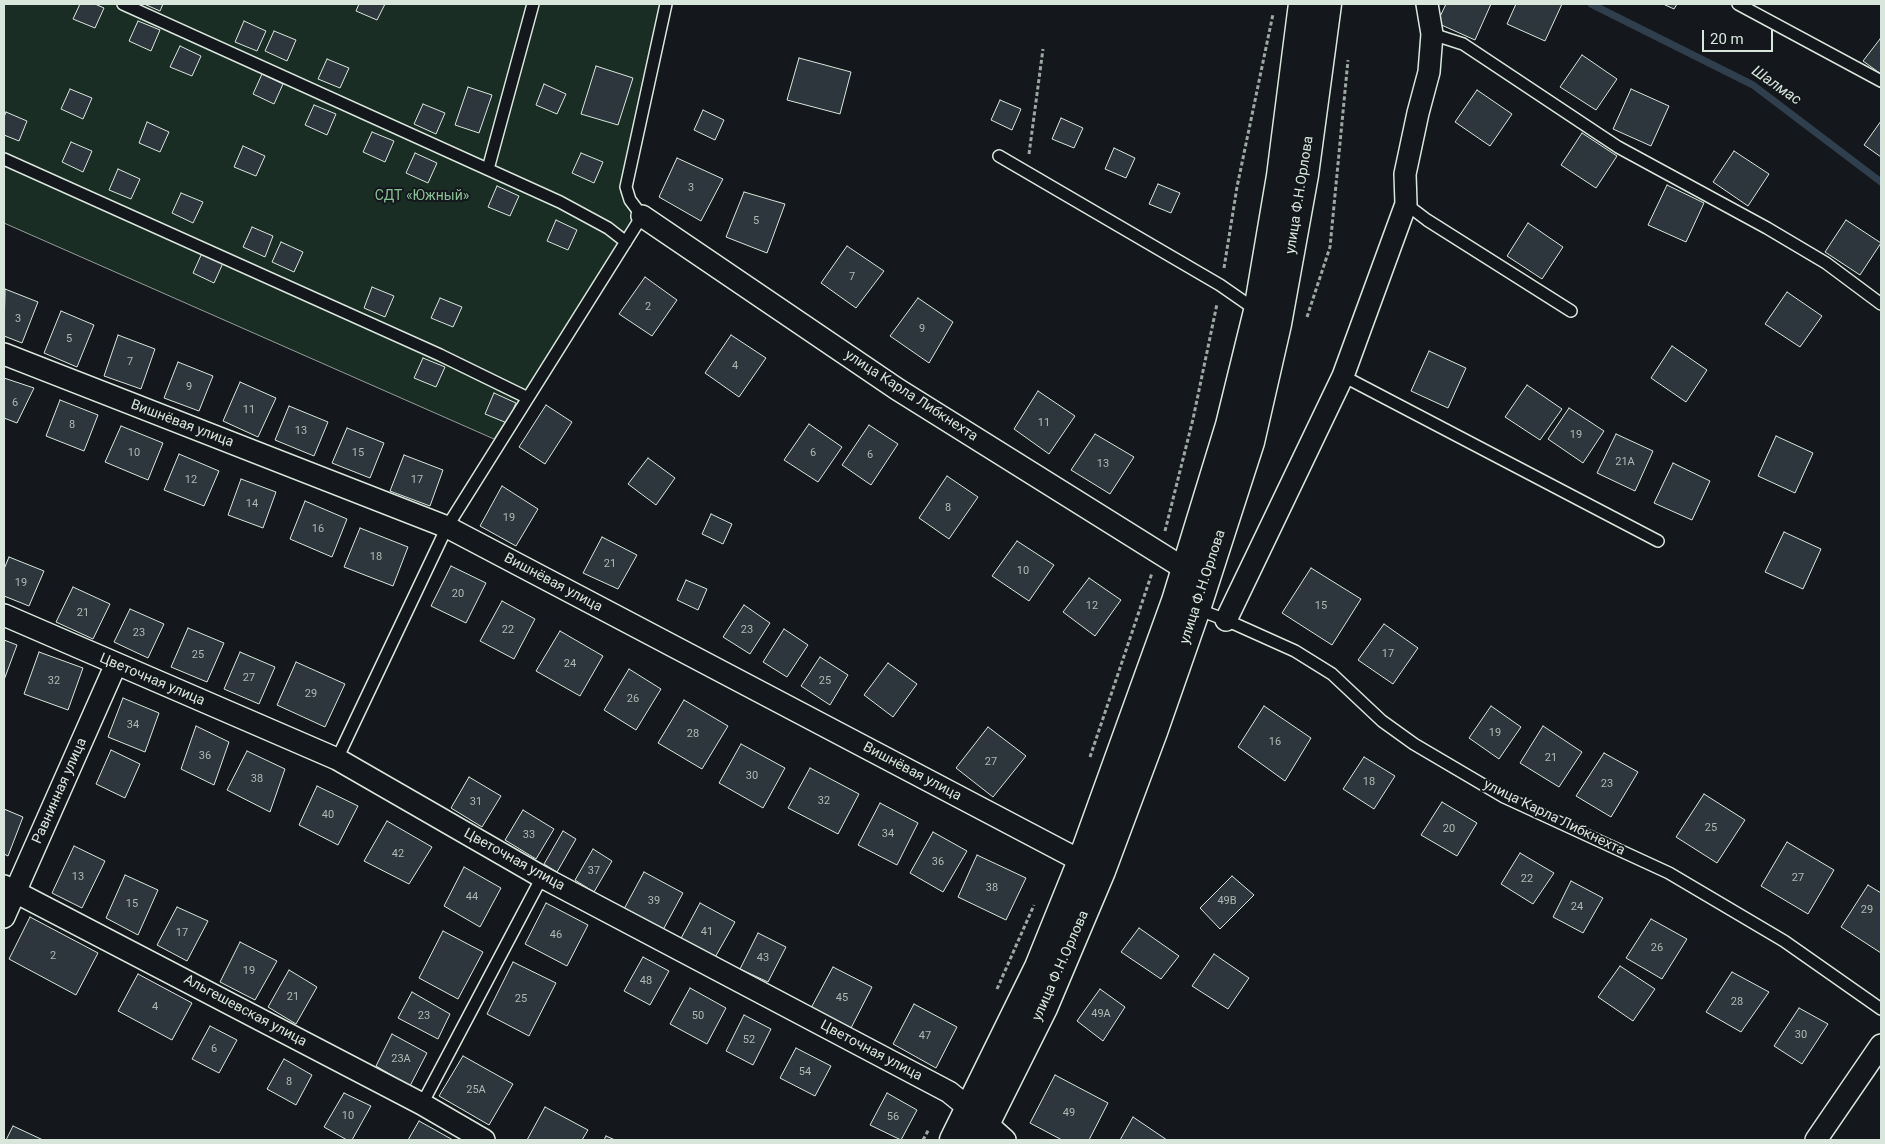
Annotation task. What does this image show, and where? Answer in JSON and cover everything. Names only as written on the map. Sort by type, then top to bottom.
[{"type":"street","name":"улица Ф.Н.Орлова","points":[[953,1140],[978,1124],[1044,1008],[1102,871],[1154,732],[1196,572],[1257,311],[1280,176],[1302,4]]},
{"type":"street","name":"улица Ф.Н.Орлова","points":[[1196,572],[1251,442],[1278,324],[1305,175],[1328,4]]},
{"type":"street","points":[[1226,620],[1343,376],[1406,204],[1406,174],[1418,113],[1429,72],[1432,34],[1428,4]]},
{"type":"street","name":"улица Карла Либкнехта","points":[[642,216],[897,389],[1160,553],[1196,572]]},
{"type":"street","name":"Вишнёвая улица","points":[[4,354],[447,527],[1081,861]]},
{"type":"street","name":"улица Ф.Н.Орлова","points":[[978,1124],[1038,966],[1186,605]]},
{"type":"street","name":"Цветочная улица","points":[[4,616],[337,759],[542,877],[949,1092],[978,1124],[1005,1140]]},
{"type":"street","name":"Равнинная улица","points":[[4,917],[10,888],[116,664]]},
{"type":"street","name":"Альгешевская улица","points":[[10,888],[422,1104],[484,1140]]},
{"type":"street","points":[[1816,1140],[1881,1044]]},
{"type":"lane","points":[[123,4],[560,202],[608,228],[626,242]]},
{"type":"lane","points":[[488,169],[533,4]]},
{"type":"lane","points":[[337,759],[447,527],[642,216],[630,200],[626,187],[666,4]]},
{"type":"lane","points":[[1738,4],[1881,81]]},
{"type":"lane","points":[[1432,34],[1463,44],[1618,147],[1767,228],[1826,263],[1881,304]]},
{"type":"lane","points":[[999,156],[1220,285],[1257,311]]},
{"type":"lane","points":[[4,159],[440,355],[528,398]]},
{"type":"lane","points":[[1406,204],[1571,311]]},
{"type":"lane","points":[[1343,376],[1658,541]]},
{"type":"lane","name":"улица Карла Либкнехта","points":[[1186,605],[1226,620],[1295,651],[1332,674],[1382,721],[1414,744],[1504,797],[1669,873],[1784,941],[1881,1009]]},
{"type":"lane","points":[[422,1104],[542,877]]},
{"type":"path","points":[[1086,766],[1160,553],[1194,420],[1237,187],[1274,13]]},
{"type":"path","points":[[1027,172],[1043,49]]},
{"type":"path","points":[[996,990],[1035,902]]},
{"type":"path","points":[[923,1140],[949,1092]]},
{"type":"green space","name":"СДТ «Южный»","points":[[4,4],[670,4],[633,169],[621,193],[637,219],[494,439],[4,223]]},
{"type":"building","points":[[80,4],[95,4],[104,8],[95,28],[73,19]]},
{"type":"building","points":[[144,4],[163,4],[160,11]]},
{"type":"building","points":[[359,4],[385,4],[377,20],[356,11]]},
{"type":"building","points":[[1446,4],[1491,4],[1475,40],[1437,23]]},
{"type":"building","points":[[1516,4],[1562,4],[1545,41],[1507,24]]},
{"type":"building","points":[[1663,4],[1677,4],[1674,9]]},
{"type":"building","points":[[138,21],[160,30],[151,51],[129,41]]},
{"type":"building","points":[[244,21],[266,31],[257,51],[235,42]]},
{"type":"building","points":[[274,31],[296,40],[287,61],[265,51]]},
{"type":"building","points":[[1881,40],[1881,74],[1863,61]]},
{"type":"building","points":[[180,46],[201,56],[192,76],[170,67]]},
{"type":"building","points":[[1582,55],[1617,79],[1596,110],[1560,87]]},
{"type":"building","points":[[799,58],[851,72],[840,114],[787,100]]},
{"type":"building","points":[[327,59],[349,68],[340,88],[318,79]]},
{"type":"building","points":[[596,66],[633,78],[618,125],[581,114]]},
{"type":"building","points":[[262,74],[283,84],[274,104],[253,94]]},
{"type":"building","points":[[544,84],[566,94],[557,114],[536,105]]},
{"type":"building","points":[[468,87],[492,95],[479,133],[455,125]]},
{"type":"building","points":[[70,89],[92,98],[83,119],[61,109]]},
{"type":"building","points":[[1631,89],[1669,106],[1651,146],[1613,129]]},
{"type":"building","points":[[1477,90],[1512,114],[1490,146],[1455,122]]},
{"type":"building","points":[[1000,100],[1021,109],[1012,130],[991,120]]},
{"type":"building","points":[[423,104],[445,113],[436,134],[414,124]]},
{"type":"building","points":[[314,105],[336,114],[327,135],[305,125]]},
{"type":"building","points":[[703,110],[724,120],[715,140],[694,130]]},
{"type":"building","points":[[6,112],[27,121],[19,141],[4,135],[4,117]]},
{"type":"building","points":[[1061,118],[1083,128],[1074,148],[1052,139]]},
{"type":"building","points":[[1881,121],[1881,157],[1864,145]]},
{"type":"building","points":[[147,122],[169,132],[160,152],[139,143]]},
{"type":"building","points":[[372,132],[394,141],[385,162],[363,152]]},
{"type":"building","points":[[1582,133],[1617,156],[1596,188],[1561,165]]},
{"type":"building","points":[[71,142],[92,151],[83,172],[62,162]]},
{"type":"building","points":[[243,146],[265,156],[256,176],[234,167]]},
{"type":"building","points":[[1114,148],[1135,158],[1126,178],[1105,169]]},
{"type":"building","points":[[1734,151],[1769,174],[1748,206],[1713,182]]},
{"type":"building","points":[[415,153],[437,163],[428,183],[406,173]]},
{"type":"building","points":[[581,153],[603,162],[594,183],[572,173]]},
{"type":"building","points":[[677,158],[723,179],[701,221],[659,197]]},
{"type":"building","points":[[118,169],[140,179],[131,199],[109,190]]},
{"type":"building","points":[[1158,184],[1180,193],[1171,213],[1149,204]]},
{"type":"building","points":[[1667,185],[1704,203],[1686,242],[1648,225]]},
{"type":"building","points":[[497,186],[519,196],[510,216],[488,207]]},
{"type":"building","points":[[744,192],[785,204],[767,253],[726,237]]},
{"type":"building","points":[[181,193],[203,202],[193,223],[172,213]]},
{"type":"building","points":[[556,220],[577,230],[568,250],[547,241]]},
{"type":"building","points":[[1846,220],[1881,243],[1860,275],[1825,252]]},
{"type":"building","points":[[1528,223],[1563,247],[1542,279],[1507,256]]},
{"type":"building","points":[[252,227],[273,236],[265,257],[243,247]]},
{"type":"building","points":[[281,242],[303,252],[294,272],[272,262]]},
{"type":"building","points":[[847,246],[884,271],[856,308],[821,283]]},
{"type":"building","points":[[202,253],[223,263],[214,283],[193,273]]},
{"type":"building","points":[[645,277],[677,300],[652,336],[619,314]]},
{"type":"building","points":[[372,287],[394,296],[385,317],[364,308]]},
{"type":"building","points":[[5,289],[38,302],[22,343],[4,336]]},
{"type":"building","points":[[1787,292],[1822,316],[1800,347],[1765,324]]},
{"type":"building","points":[[440,298],[462,307],[453,327],[431,318]]},
{"type":"building","points":[[918,298],[953,322],[929,363],[890,336]]},
{"type":"building","points":[[61,311],[94,325],[77,367],[44,353]]},
{"type":"building","points":[[118,335],[155,349],[141,389],[104,376]]},
{"type":"building","points":[[731,335],[766,358],[739,397],[705,373]]},
{"type":"building","points":[[1672,346],[1707,370],[1686,402],[1651,378]]},
{"type":"building","points":[[1429,351],[1466,368],[1448,408],[1411,391]]},
{"type":"building","points":[[423,358],[445,367],[436,387],[414,378]]},
{"type":"building","points":[[178,362],[213,376],[199,411],[164,398]]},
{"type":"building","points":[[4,378],[34,388],[17,423],[4,418]]},
{"type":"building","points":[[240,382],[276,398],[258,437],[223,421]]},
{"type":"building","points":[[1527,385],[1562,409],[1540,440],[1505,417]]},
{"type":"building","points":[[1038,391],[1075,416],[1049,454],[1014,429]]},
{"type":"building","points":[[494,393],[516,403],[507,423],[485,414]]},
{"type":"building","points":[[60,400],[98,415],[84,451],[46,436]]},
{"type":"building","points":[[546,405],[572,422],[545,464],[519,447]]},
{"type":"building","points":[[289,406],[328,422],[314,456],[275,440]]},
{"type":"building","points":[[1569,408],[1604,431],[1583,463],[1548,439]]},
{"type":"building","points":[[809,424],[842,447],[818,482],[784,460]]},
{"type":"building","points":[[869,425],[898,444],[871,485],[842,465]]},
{"type":"building","points":[[121,426],[163,443],[148,480],[105,462]]},
{"type":"building","points":[[347,428],[384,443],[370,478],[332,463]]},
{"type":"building","points":[[1095,434],[1134,457],[1110,494],[1071,470]]},
{"type":"building","points":[[1616,434],[1653,451],[1635,491],[1597,473]]},
{"type":"building","points":[[1776,436],[1813,453],[1795,493],[1758,476]]},
{"type":"building","points":[[179,454],[219,471],[204,506],[164,490]]},
{"type":"building","points":[[404,455],[443,470],[430,506],[390,491]]},
{"type":"building","points":[[648,458],[675,478],[656,505],[628,484]]},
{"type":"building","points":[[1673,463],[1710,481],[1692,520],[1654,503]]},
{"type":"building","points":[[947,476],[978,497],[949,539],[919,518]]},
{"type":"building","points":[[241,479],[276,492],[263,528],[228,515]]},
{"type":"building","points":[[502,486],[538,509],[516,546],[480,526]]},
{"type":"building","points":[[305,501],[347,519],[332,557],[290,539]]},
{"type":"building","points":[[711,514],[732,524],[723,544],[702,534]]},
{"type":"building","points":[[360,528],[408,547],[393,586],[344,567]]},
{"type":"building","points":[[1784,532],[1821,549],[1803,589],[1765,572]]},
{"type":"building","points":[[602,537],[637,555],[618,589],[583,573]]},
{"type":"building","points":[[1017,541],[1054,565],[1029,601],[992,576]]},
{"type":"building","points":[[9,557],[44,571],[29,606],[4,596],[4,569]]},
{"type":"building","points":[[451,566],[486,583],[466,623],[431,606]]},
{"type":"building","points":[[1311,568],[1361,599],[1332,645],[1282,613]]},
{"type":"building","points":[[1089,578],[1121,600],[1095,636],[1063,612]]},
{"type":"building","points":[[686,580],[707,589],[698,610],[677,600]]},
{"type":"building","points":[[73,587],[110,604],[93,639],[56,622]]},
{"type":"building","points":[[502,601],[535,619],[514,659],[480,641]]},
{"type":"building","points":[[744,605],[770,623],[750,654],[723,637]]},
{"type":"building","points":[[130,609],[164,624],[148,658],[114,642]]},
{"type":"building","points":[[1384,624],[1418,648],[1393,684],[1358,660]]},
{"type":"building","points":[[188,628],[224,643],[207,682],[171,667]]},
{"type":"building","points":[[784,629],[808,645],[787,677],[763,662]]},
{"type":"building","points":[[560,631],[603,656],[580,696],[536,671]]},
{"type":"building","points":[[4,640],[17,645],[4,680]]},
{"type":"building","points":[[39,652],[83,668],[68,710],[24,694]]},
{"type":"building","points":[[240,652],[275,667],[259,704],[224,689]]},
{"type":"building","points":[[820,657],[848,675],[830,705],[801,686]]},
{"type":"building","points":[[296,662],[345,684],[325,727],[277,705]]},
{"type":"building","points":[[888,663],[917,684],[893,717],[864,695]]},
{"type":"building","points":[[629,669],[661,689],[636,730],[604,710]]},
{"type":"building","points":[[123,698],[159,713],[145,752],[108,737]]},
{"type":"building","points":[[684,700],[728,726],[702,769],[658,743]]},
{"type":"building","points":[[1264,706],[1311,738],[1285,781],[1238,747]]},
{"type":"building","points":[[1491,706],[1521,727],[1499,759],[1469,738]]},
{"type":"building","points":[[196,726],[229,742],[214,785],[181,769]]},
{"type":"building","points":[[1543,726],[1582,752],[1559,787],[1520,763]]},
{"type":"building","points":[[988,727],[1026,756],[993,797],[956,768]]},
{"type":"building","points":[[741,744],[785,768],[763,808],[719,783]]},
{"type":"building","points":[[111,750],[140,764],[125,798],[96,784]]},
{"type":"building","points":[[247,751],[285,769],[270,812],[227,790]]},
{"type":"building","points":[[1604,753],[1638,772],[1611,817],[1576,796]]},
{"type":"building","points":[[1364,757],[1395,776],[1374,809],[1343,789]]},
{"type":"building","points":[[810,768],[859,794],[838,834],[788,808]]},
{"type":"building","points":[[469,777],[501,796],[482,827],[451,808]]},
{"type":"building","points":[[317,786],[358,806],[338,845],[299,825]]},
{"type":"building","points":[[1704,794],[1745,820],[1717,863],[1676,837]]},
{"type":"building","points":[[1442,802],[1477,823],[1457,856],[1421,835]]},
{"type":"building","points":[[880,803],[918,823],[897,865],[858,845]]},
{"type":"building","points":[[4,809],[23,817],[8,856],[4,854]]},
{"type":"building","points":[[523,810],[554,829],[536,859],[505,840]]},
{"type":"building","points":[[387,821],[432,847],[409,884],[364,861]]},
{"type":"building","points":[[563,831],[576,839],[557,872],[544,864]]},
{"type":"building","points":[[933,832],[967,851],[943,892],[910,873]]},
{"type":"building","points":[[1787,842],[1834,870],[1808,914],[1761,886]]},
{"type":"building","points":[[74,846],[105,861],[82,908],[52,893]]},
{"type":"building","points":[[593,849],[612,861],[594,892],[575,880]]},
{"type":"building","points":[[1520,853],[1554,873],[1533,904],[1501,884]]},
{"type":"building","points":[[977,855],[1026,878],[1006,920],[958,897]]},
{"type":"building","points":[[464,867],[501,888],[480,927],[444,906]]},
{"type":"building","points":[[644,872],[683,893],[663,930],[624,909]]},
{"type":"building","points":[[125,875],[158,890],[138,935],[106,918]]},
{"type":"building","points":[[1232,876],[1254,895],[1220,929],[1200,908]]},
{"type":"building","points":[[1571,881],[1603,898],[1583,933],[1553,917]]},
{"type":"building","points":[[1868,885],[1881,893],[1881,953],[1841,927]]},
{"type":"building","points":[[546,903],[588,925],[567,966],[525,944]]},
{"type":"building","points":[[700,903],[735,922],[713,961],[679,942]]},
{"type":"building","points":[[177,907],[208,921],[187,961],[157,945]]},
{"type":"building","points":[[30,917],[98,953],[76,995],[9,959]]},
{"type":"building","points":[[1651,919],[1687,939],[1662,979],[1626,958]]},
{"type":"building","points":[[1139,928],[1179,956],[1161,979],[1121,952]]},
{"type":"building","points":[[443,931],[483,952],[458,999],[419,978]]},
{"type":"building","points":[[758,933],[786,947],[768,982],[740,969]]},
{"type":"building","points":[[240,942],[277,961],[255,1000],[220,982]]},
{"type":"building","points":[[1214,954],[1249,978],[1228,1009],[1192,986]]},
{"type":"building","points":[[643,957],[669,971],[650,1005],[624,991]]},
{"type":"building","points":[[513,962],[556,983],[529,1036],[487,1014]]},
{"type":"building","points":[[1620,966],[1655,989],[1633,1021],[1598,997]]},
{"type":"building","points":[[833,967],[872,987],[851,1028],[811,1008]]},
{"type":"building","points":[[289,970],[317,987],[296,1024],[268,1007]]},
{"type":"building","points":[[1732,972],[1769,992],[1741,1032],[1706,1012]]},
{"type":"building","points":[[138,974],[192,1003],[172,1040],[118,1011]]},
{"type":"building","points":[[690,988],[726,1008],[707,1044],[670,1024]]},
{"type":"building","points":[[1100,989],[1125,1007],[1103,1041],[1077,1021]]},
{"type":"building","points":[[412,992],[450,1014],[438,1039],[398,1018]]},
{"type":"building","points":[[914,1004],[957,1027],[936,1068],[893,1044]]},
{"type":"building","points":[[1799,1008],[1828,1024],[1802,1064],[1774,1046]]},
{"type":"building","points":[[744,1015],[771,1029],[753,1065],[726,1051]]},
{"type":"building","points":[[210,1026],[237,1040],[219,1073],[192,1059]]},
{"type":"building","points":[[392,1034],[427,1053],[410,1086],[376,1066]]},
{"type":"building","points":[[796,1048],[831,1066],[815,1096],[780,1078]]},
{"type":"building","points":[[463,1056],[513,1084],[489,1125],[439,1096]]},
{"type":"building","points":[[284,1059],[312,1075],[296,1105],[267,1089]]},
{"type":"building","points":[[1055,1075],[1108,1103],[1089,1140],[1062,1140],[1030,1123]]},
{"type":"building","points":[[344,1093],[371,1106],[352,1140],[347,1140],[324,1127]]},
{"type":"building","points":[[887,1093],[917,1110],[901,1140],[870,1125]]},
{"type":"building","points":[[545,1107],[588,1130],[582,1140],[527,1140]]},
{"type":"building","points":[[1133,1117],[1167,1140],[1120,1140]]},
{"type":"building","points":[[419,1121],[453,1140],[408,1140]]},
{"type":"building","points":[[13,1126],[43,1140],[6,1140]]},
{"type":"building","points":[[606,1136],[615,1140],[604,1140]]},
{"type":"waterway","name":"Шалмас","points":[[1591,4],[1753,85],[1881,182]]}]
